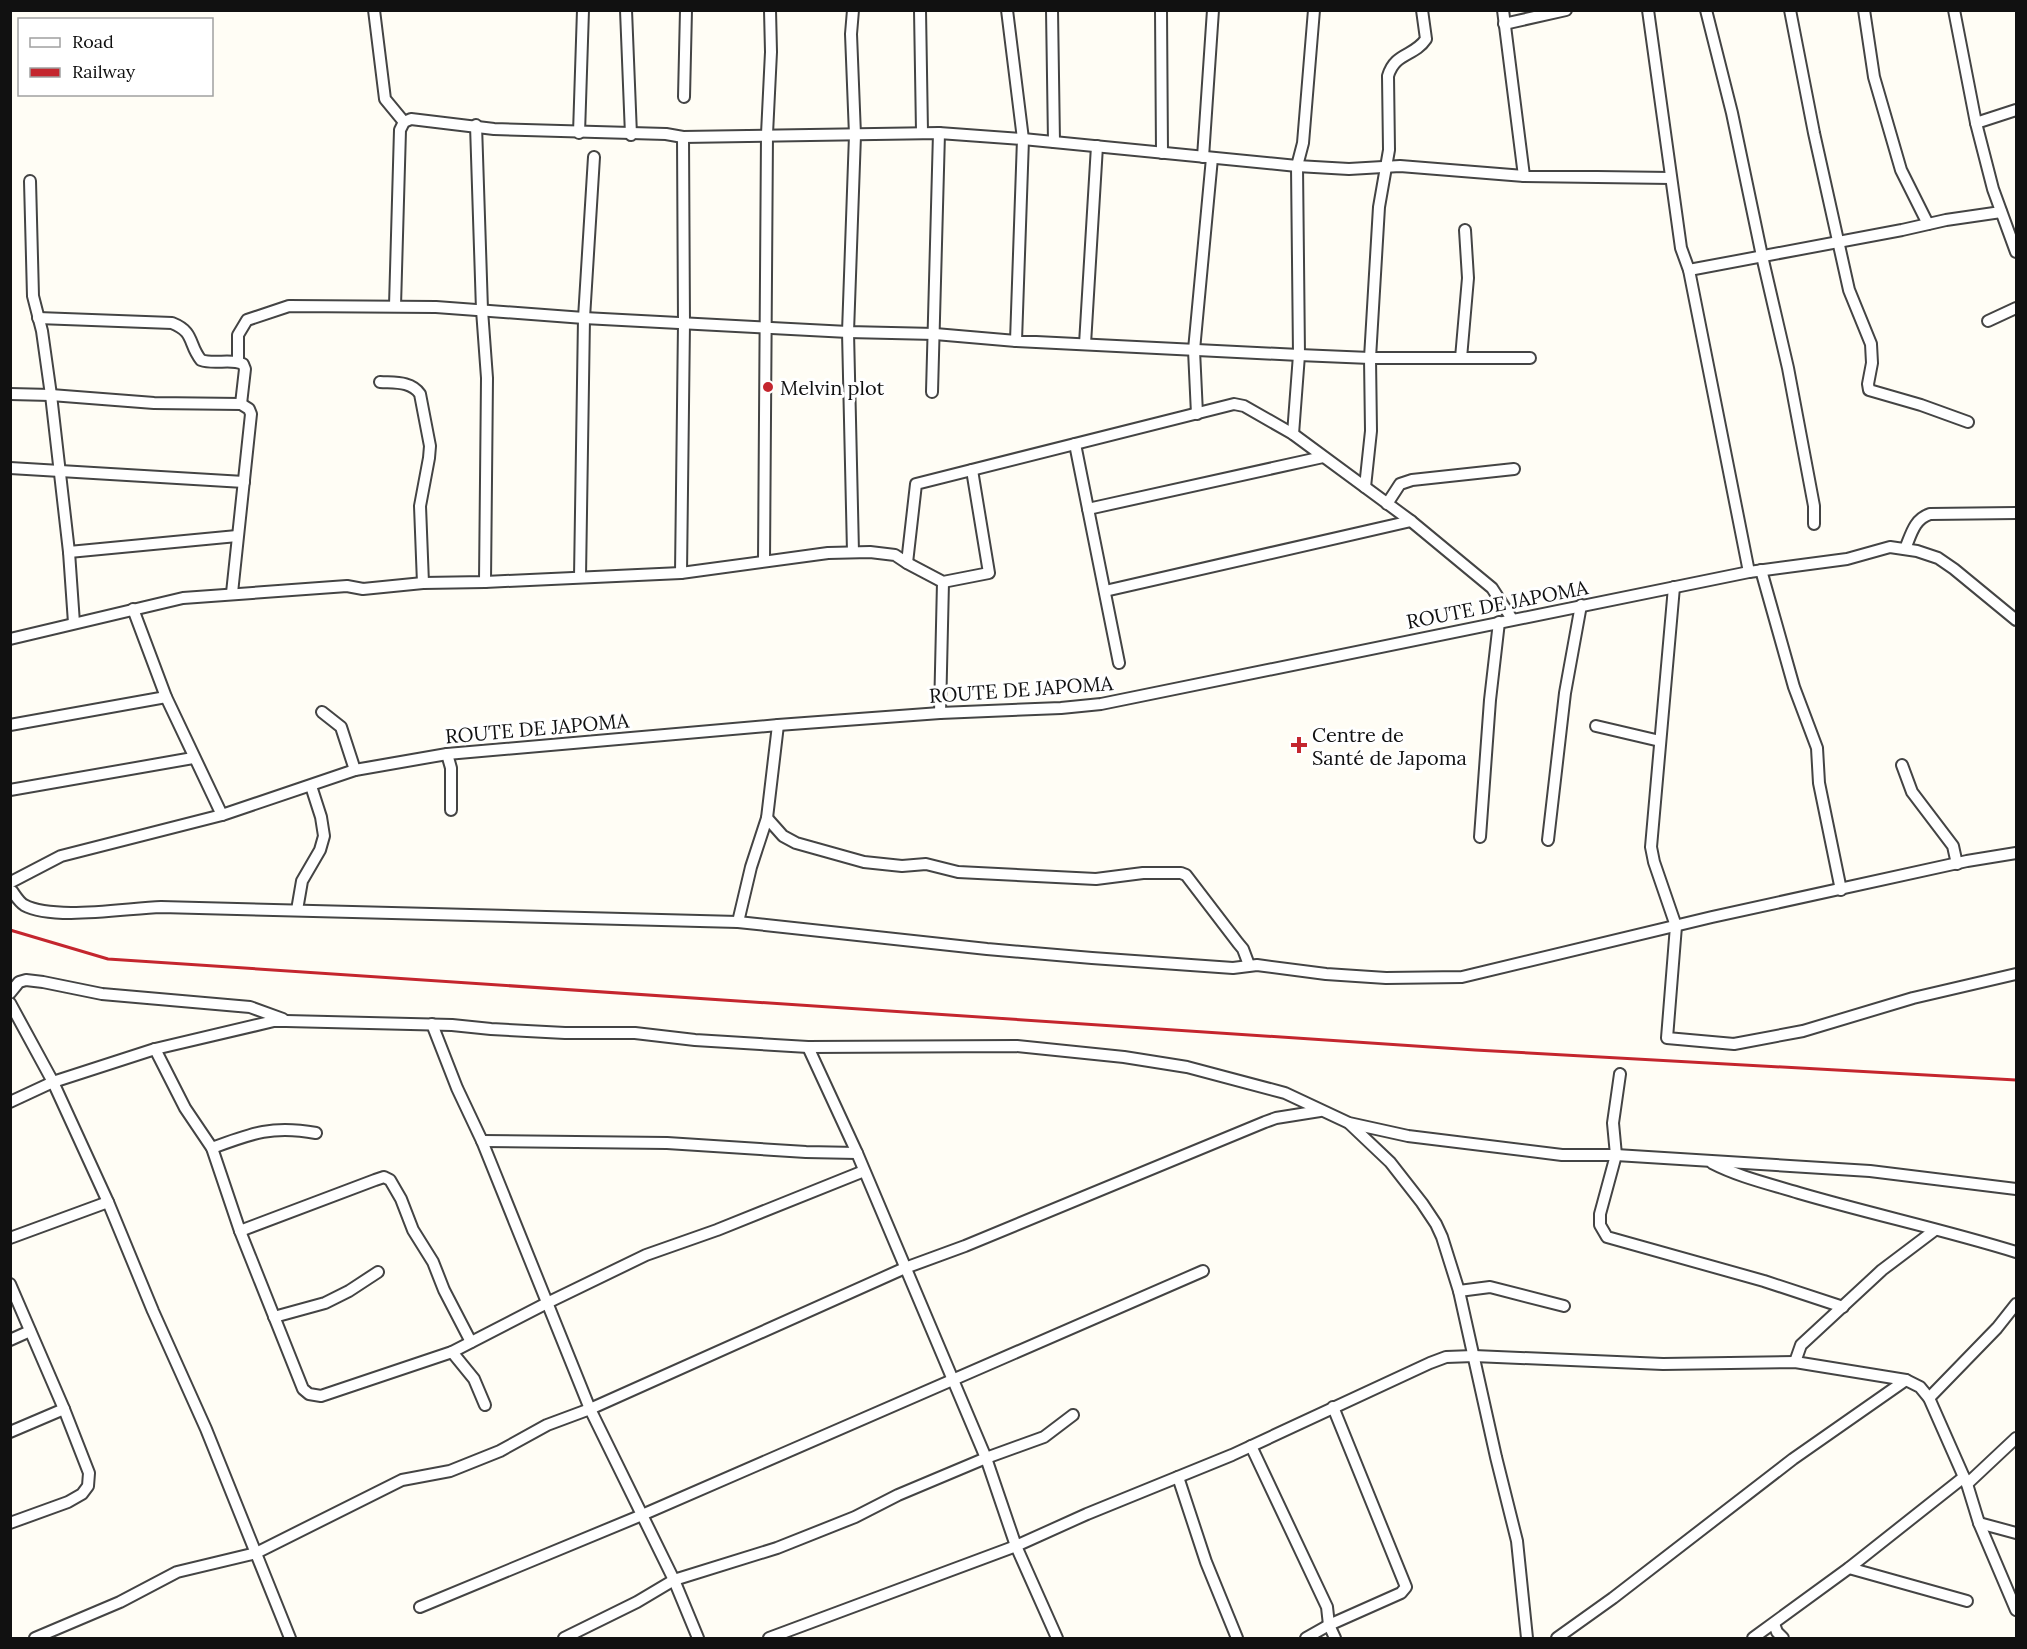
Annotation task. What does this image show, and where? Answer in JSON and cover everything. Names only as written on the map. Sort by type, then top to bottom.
[{"type":"street","points":[[374,10],[386,99],[404,122]]},
{"type":"street","points":[[579,133],[583,10]]},
{"type":"street","points":[[626,10],[631,135]]},
{"type":"street","points":[[684,97],[686,10]]},
{"type":"street","points":[[764,561],[770,10]]},
{"type":"street","points":[[853,10],[851,34],[855,135],[848,332],[853,552]]},
{"type":"street","points":[[920,10],[922,132]]},
{"type":"street","points":[[1007,10],[1023,139],[1016,341]]},
{"type":"street","points":[[1052,10],[1054,142]]},
{"type":"street","points":[[1161,10],[1162,153]]},
{"type":"street","points":[[1197,414],[1194,350],[1207,157],[1213,10]]},
{"type":"street","points":[[1293,434],[1299,355],[1297,166],[1302,142],[1314,10]]},
{"type":"street","points":[[1365,487],[1371,431],[1370,358],[1379,207],[1389,145],[1388,76],[1391,64],[1406,53],[1420,48],[1426,39],[1422,10]]},
{"type":"street","points":[[1503,10],[1524,176]]},
{"type":"street","points":[[1504,24],[1566,10]]},
{"type":"street","points":[[1648,10],[1682,248],[1689,270],[1749,572]]},
{"type":"street","points":[[1706,10],[1732,113],[1788,368],[1814,506],[1814,524]]},
{"type":"street","points":[[1790,10],[1814,133],[1849,290],[1871,344],[1872,363],[1869,390],[1968,422]]},
{"type":"street","points":[[1864,10],[1874,77],[1901,170],[1928,224]]},
{"type":"street","points":[[1954,10],[1976,123],[2001,212],[2016,252]]},
{"type":"street","points":[[1976,123],[2016,110]]},
{"type":"street","points":[[395,306],[400,130],[404,122],[411,119],[494,129],[631,135],[666,134],[683,137],[922,132],[1023,139],[1297,166],[1349,169],[1386,167],[1524,176],[1671,178]]},
{"type":"street","points":[[476,126],[482,310],[487,378],[485,582]]},
{"type":"street","points":[[932,392],[939,133]]},
{"type":"street","points":[[681,573],[684,323],[683,137]]},
{"type":"street","points":[[1085,344],[1097,146]]},
{"type":"street","points":[[579,577],[585,318],[594,157]]},
{"type":"street","points":[[30,181],[32,283],[42,331],[51,395],[69,552],[74,623]]},
{"type":"street","points":[[1689,270],[1946,220],[2001,212]]},
{"type":"street","points":[[1461,358],[1468,278],[1465,230]]},
{"type":"street","points":[[238,362],[238,335],[247,320],[289,306],[436,307],[766,328],[935,334],[1016,341],[1370,358],[1530,358]]},
{"type":"street","points":[[1988,321],[2016,308]]},
{"type":"street","points":[[38,318],[172,323],[182,327],[189,333],[201,360],[243,364],[245,369],[241,405]]},
{"type":"street","points":[[380,382],[409,384],[420,394],[430,446],[420,506],[423,583]]},
{"type":"street","points":[[10,394],[154,403],[241,405],[249,409],[251,414],[232,593]]},
{"type":"street","points":[[907,563],[916,484],[1234,404],[1244,406],[1293,434],[1411,521],[1492,588],[1512,619]]},
{"type":"street","points":[[1075,444],[1119,663]]},
{"type":"street","points":[[1088,509],[1323,457]]},
{"type":"street","points":[[10,468],[244,482]]},
{"type":"street","points":[[1387,504],[1400,484],[1412,480],[1514,469]]},
{"type":"street","points":[[10,639],[183,598],[347,586],[363,589],[423,583],[681,573],[828,552],[885,552],[895,555],[943,582],[988,573],[972,470]]},
{"type":"street","points":[[1905,549],[1918,520],[1923,516],[2016,513]]},
{"type":"street","points":[[1105,591],[1411,521]]},
{"type":"street","points":[[69,552],[237,536]]},
{"type":"street","name":"ROUTE DE JAPOMA","points":[[11,886],[61,856],[222,815],[355,770],[447,754],[778,725],[1101,704],[1581,605],[1749,572],[1847,559],[1890,547],[1938,558],[1954,568],[2016,620]]},
{"type":"street","points":[[1761,570],[1794,687],[1817,748],[1819,783],[1841,890]]},
{"type":"street","points":[[940,713],[943,582]]},
{"type":"street","points":[[1674,587],[1651,847],[1676,926],[1666,1036],[1669,1039],[1734,1044],[1803,1031],[1913,998],[2016,974]]},
{"type":"street","points":[[1548,840],[1565,693],[1581,605]]},
{"type":"street","points":[[133,609],[166,697],[222,815]]},
{"type":"street","points":[[1480,837],[1490,700],[1499,622]]},
{"type":"street","points":[[10,725],[166,697]]},
{"type":"street","points":[[322,712],[341,727],[355,770]]},
{"type":"street","points":[[738,922],[750,867],[767,818],[778,725]]},
{"type":"street","points":[[1596,726],[1660,741]]},
{"type":"street","points":[[447,754],[452,768],[451,810]]},
{"type":"street","points":[[10,790],[193,758]]},
{"type":"street","points":[[1902,765],[1912,792],[1953,846],[1958,864]]},
{"type":"street","points":[[297,910],[302,881],[320,850],[324,836],[321,817],[311,786]]},
{"type":"street","points":[[767,818],[783,836],[796,843],[864,862],[902,866],[926,864],[958,872],[1096,879],[1143,873],[1181,873],[1186,875],[1243,949],[1249,965]]},
{"type":"street","points":[[11,886],[22,904],[35,909],[72,913],[161,907],[738,922],[1080,957],[1233,968],[1249,965],[1356,976],[1462,977],[1676,926],[2016,853]]},
{"type":"street","points":[[10,993],[19,982],[34,981],[102,994],[250,1007],[286,1020]]},
{"type":"street","points":[[10,1003],[53,1082],[108,1202],[153,1311],[206,1429],[291,1638]]},
{"type":"street","points":[[10,1102],[53,1082],[155,1049],[286,1020],[432,1024],[565,1033],[635,1033],[695,1040],[808,1047],[1017,1046],[1124,1057],[1187,1067],[1261,1085],[1285,1093],[1349,1123],[1396,1134],[1553,1154],[1616,1155],[1870,1171],[2016,1189]]},
{"type":"street","points":[[432,1024],[457,1088],[482,1141],[590,1409],[674,1580],[698,1638]]},
{"type":"street","points":[[808,1047],[857,1153],[986,1458],[1016,1546],[1057,1638]]},
{"type":"street","points":[[155,1049],[185,1108],[212,1148],[240,1232],[303,1389],[309,1394],[321,1396],[452,1352],[646,1255],[717,1230],[864,1171]]},
{"type":"street","points":[[1620,1074],[1613,1123],[1616,1155],[1600,1214],[1600,1225],[1607,1237],[1764,1281],[1843,1306]]},
{"type":"street","points":[[35,1638],[111,1606],[177,1572],[256,1553],[402,1480],[450,1472],[500,1451],[547,1425],[590,1409],[905,1268],[1276,1118],[1321,1111]]},
{"type":"street","points":[[1349,1123],[1390,1162],[1436,1224],[1442,1237],[1459,1292],[1517,1541],[1527,1638]]},
{"type":"street","points":[[212,1148],[249,1134],[272,1129],[293,1129],[316,1133]]},
{"type":"street","points":[[482,1141],[666,1143],[857,1153]]},
{"type":"street","points":[[1707,1161],[1754,1179],[2016,1252]]},
{"type":"street","points":[[240,1232],[384,1177],[390,1180],[401,1199],[413,1230],[427,1250],[444,1290],[471,1342]]},
{"type":"street","points":[[10,1238],[108,1202]]},
{"type":"street","points":[[1795,1362],[1801,1345],[1889,1264],[1935,1230]]},
{"type":"street","points":[[420,1607],[642,1515],[1203,1271]]},
{"type":"street","points":[[274,1317],[325,1303],[378,1272]]},
{"type":"street","points":[[10,1284],[89,1473],[88,1486],[82,1494],[68,1502],[10,1523]]},
{"type":"street","points":[[1459,1292],[1490,1287],[1564,1306]]},
{"type":"street","points":[[1929,1398],[1997,1328],[2016,1304]]},
{"type":"street","points":[[10,1340],[30,1331]]},
{"type":"street","points":[[452,1352],[474,1379],[485,1406]]},
{"type":"street","points":[[769,1638],[1016,1546],[1251,1446],[1446,1357],[1474,1356],[1663,1364],[1795,1362],[1906,1380],[1920,1387],[1929,1398],[1965,1480],[1979,1523],[2016,1610]]},
{"type":"street","points":[[1557,1638],[1613,1598],[1793,1459],[1906,1380]]},
{"type":"street","points":[[1306,1638],[1329,1625],[1401,1593],[1406,1587],[1333,1407]]},
{"type":"street","points":[[10,1432],[64,1409]]},
{"type":"street","points":[[564,1638],[627,1607],[674,1580],[777,1548],[855,1517],[898,1494],[1044,1437],[1072,1415]]},
{"type":"street","points":[[1753,1638],[1849,1568],[2016,1440]]},
{"type":"street","points":[[1251,1446],[1327,1607],[1329,1625],[1335,1638]]},
{"type":"street","points":[[1178,1477],[1206,1562],[1237,1638]]},
{"type":"street","points":[[1979,1523],[2016,1533]]},
{"type":"street","points":[[1849,1568],[1967,1601]]},
{"type":"street","points":[[1774,1623],[1777,1632],[1784,1638]]},
{"type":"railway","points":[[10,930],[108,959],[1475,1050],[2016,1080]]},
{"type":"place","name":"Melvin plot","points":[[768,387]]},
{"type":"place","name":"Centre de Santé de Japoma","points":[[1299,745]]}]
